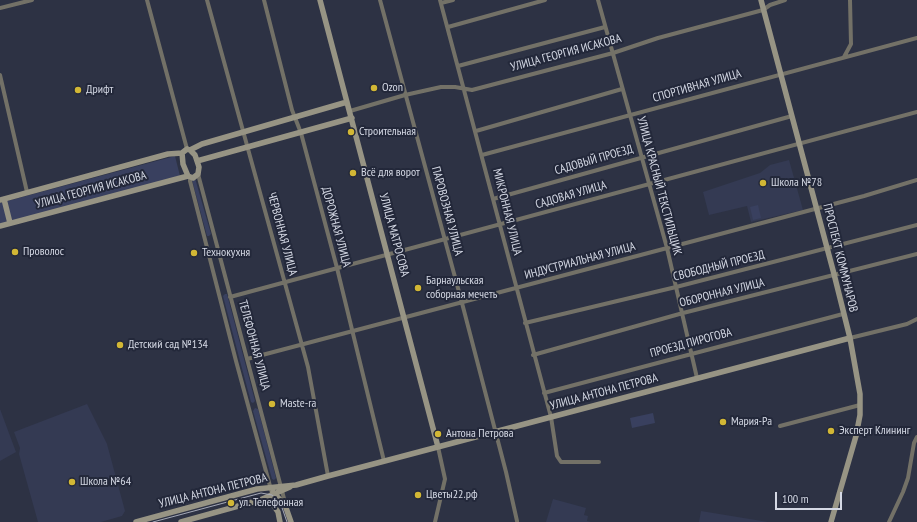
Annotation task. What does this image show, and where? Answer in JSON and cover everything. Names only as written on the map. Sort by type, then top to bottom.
[{"type":"street","points":[[0,8],[32,0]]},
{"type":"street","points":[[147,0],[187,151],[183,164],[189,177]]},
{"type":"street","name":"ЧЕРВОННАЯ УЛИЦА","points":[[207,0],[309,375],[328,476]]},
{"type":"street","name":"ДОРОЖНАЯ УЛИЦА","points":[[264,0],[292,110],[301,132],[353,332],[384,461]]},
{"type":"street","name":"УЛИЦА МАТРОСОВА","points":[[320,0],[438,447],[445,479],[435,522]]},
{"type":"street","name":"ПАРОВОЗНАЯ УЛИЦА","points":[[380,0],[496,432],[517,520]]},
{"type":"street","points":[[441,2],[453,0]]},
{"type":"street","points":[[448,27],[545,0]]},
{"type":"street","name":"УЛИЦА КРАСНЫЙ ТЕКСТИЛЬЩИК","points":[[598,0],[630,115],[640,158],[667,248],[698,378]]},
{"type":"street","name":"ПРОСПЕКТ КОММУНАРОВ","points":[[761,0],[834,274],[850,338],[857,374],[860,405],[856,436],[831,522]]},
{"type":"street","name":"УЛИЦА ГЕОРГИЯ ИСАКОВА","points":[[350,111],[405,95],[441,87],[472,90],[613,53],[658,38],[763,10],[770,4],[785,0]]},
{"type":"street","points":[[844,57],[851,44],[850,0]]},
{"type":"street","name":"МИКРОННАЯ УЛИЦА","points":[[441,2],[494,199],[533,355],[551,417],[557,456],[561,462],[599,462]]},
{"type":"street","points":[[458,66],[605,27]]},
{"type":"street","name":"СПОРТИВНАЯ УЛИЦА","points":[[482,155],[756,80],[781,75],[917,38]]},
{"type":"street","points":[[0,75],[27,192]]},
{"type":"street","points":[[476,131],[622,89]]},
{"type":"street","name":"УЛИЦА ГЕОРГИЯ ИСАКОВА","points":[[2,199],[168,154],[187,151],[202,144],[347,102]]},
{"type":"street","name":"САДОВАЯ УЛИЦА","points":[[230,297],[284,281],[445,240],[917,112]]},
{"type":"street","name":"САДОВЫЙ ПРОЕЗД","points":[[494,199],[792,116]]},
{"type":"street","points":[[198,161],[352,118]]},
{"type":"street","points":[[187,151],[198,161],[198,174]]},
{"type":"street","name":"УЛИЦА ГЕОРГИЯ ИСАКОВА","points":[[0,226],[189,177],[195,177],[198,174]]},
{"type":"street","name":"ТЕЛЕФОННАЯ УЛИЦА","points":[[198,174],[291,522]]},
{"type":"street","name":"ТЕЛЕФОННАЯ УЛИЦА","points":[[189,177],[280,522]]},
{"type":"street","name":"ИНДУСТРИАЛЬНАЯ УЛИЦА","points":[[247,359],[301,346],[864,196],[917,180]]},
{"type":"street","points":[[2,199],[10,223]]},
{"type":"street","name":"СВОБОДНЫЙ ПРОЕЗД","points":[[525,322],[676,287],[917,225]]},
{"type":"street","name":"ОБОРОННАЯ УЛИЦА","points":[[533,355],[682,313],[917,254]]},
{"type":"street","name":"ПРОЕЗД ПИРОГОВА","points":[[544,393],[843,314]]},
{"type":"street","name":"УЛИЦА АНТОНА ПЕТРОВА","points":[[181,522],[260,500],[272,492],[296,484],[907,324],[917,319]]},
{"type":"street","points":[[780,426],[860,405]]},
{"type":"street","points":[[889,522],[908,478],[914,443],[917,437]]},
{"type":"street","name":"УЛИЦА АНТОНА ПЕТРОВА","points":[[136,522],[257,489],[272,492]]},
{"type":"street","points":[[272,492],[287,509]]},
{"type":"street","points":[[260,500],[271,504],[278,512]]},
{"type":"shaded area","points":[[175,156],[180,176],[0,225],[0,203]]},
{"type":"shaded area","name":"Школа №78","points":[[789,160],[803,210],[751,222],[747,206],[709,215],[703,192],[760,173],[770,165]]},
{"type":"shaded area","points":[[195,178],[211,234],[209,236],[207,236],[192,180]]},
{"type":"shaded area","points":[[758,205],[761,218],[753,220],[750,207]]},
{"type":"shaded area","points":[[227,294],[255,401],[253,403],[251,402],[223,296]]},
{"type":"shaded area","name":"Школа №64","points":[[87,404],[107,444],[125,511],[122,516],[101,522],[38,522],[19,454],[20,448],[14,432]]},
{"type":"shaded area","points":[[255,408],[258,409],[276,478],[274,480],[272,479],[253,411]]},
{"type":"shaded area","points":[[0,409],[16,452],[0,461]]},
{"type":"shaded area","points":[[653,413],[655,423],[632,428],[630,418]]},
{"type":"shaded area","points":[[553,499],[586,508],[584,515],[588,516],[587,521],[591,522],[546,522]]},
{"type":"shaded area","points":[[701,511],[768,522],[699,522]]},
{"type":"tram line","points":[[153,522],[261,493],[272,495],[280,502],[287,522]]},
{"type":"place","name":"Ozon","points":[[374,88]]},
{"type":"place","name":"Дрифт","points":[[78,90]]},
{"type":"place","name":"Строительная","points":[[351,132]]},
{"type":"place","name":"Всё для ворот","points":[[353,173]]},
{"type":"place","name":"Школа №78","points":[[763,183]]},
{"type":"place","name":"Проволос","points":[[15,252]]},
{"type":"place","name":"Технокухня","points":[[194,253]]},
{"type":"place","name":"Барнаульская соборная мечеть","points":[[418,288]]},
{"type":"place","name":"Детский сад №134","points":[[120,345]]},
{"type":"place","name":"Maste-ra","points":[[272,404]]},
{"type":"place","name":"Мария-Ра","points":[[723,422]]},
{"type":"place","name":"Эксперт Клининг","points":[[831,431]]},
{"type":"place","name":"Антона Петрова","points":[[438,434]]},
{"type":"place","name":"Школа №64","points":[[72,482]]},
{"type":"place","name":"Цветы22.рф","points":[[418,495]]},
{"type":"place","name":"ул. Телефонная","points":[[231,503]]}]
